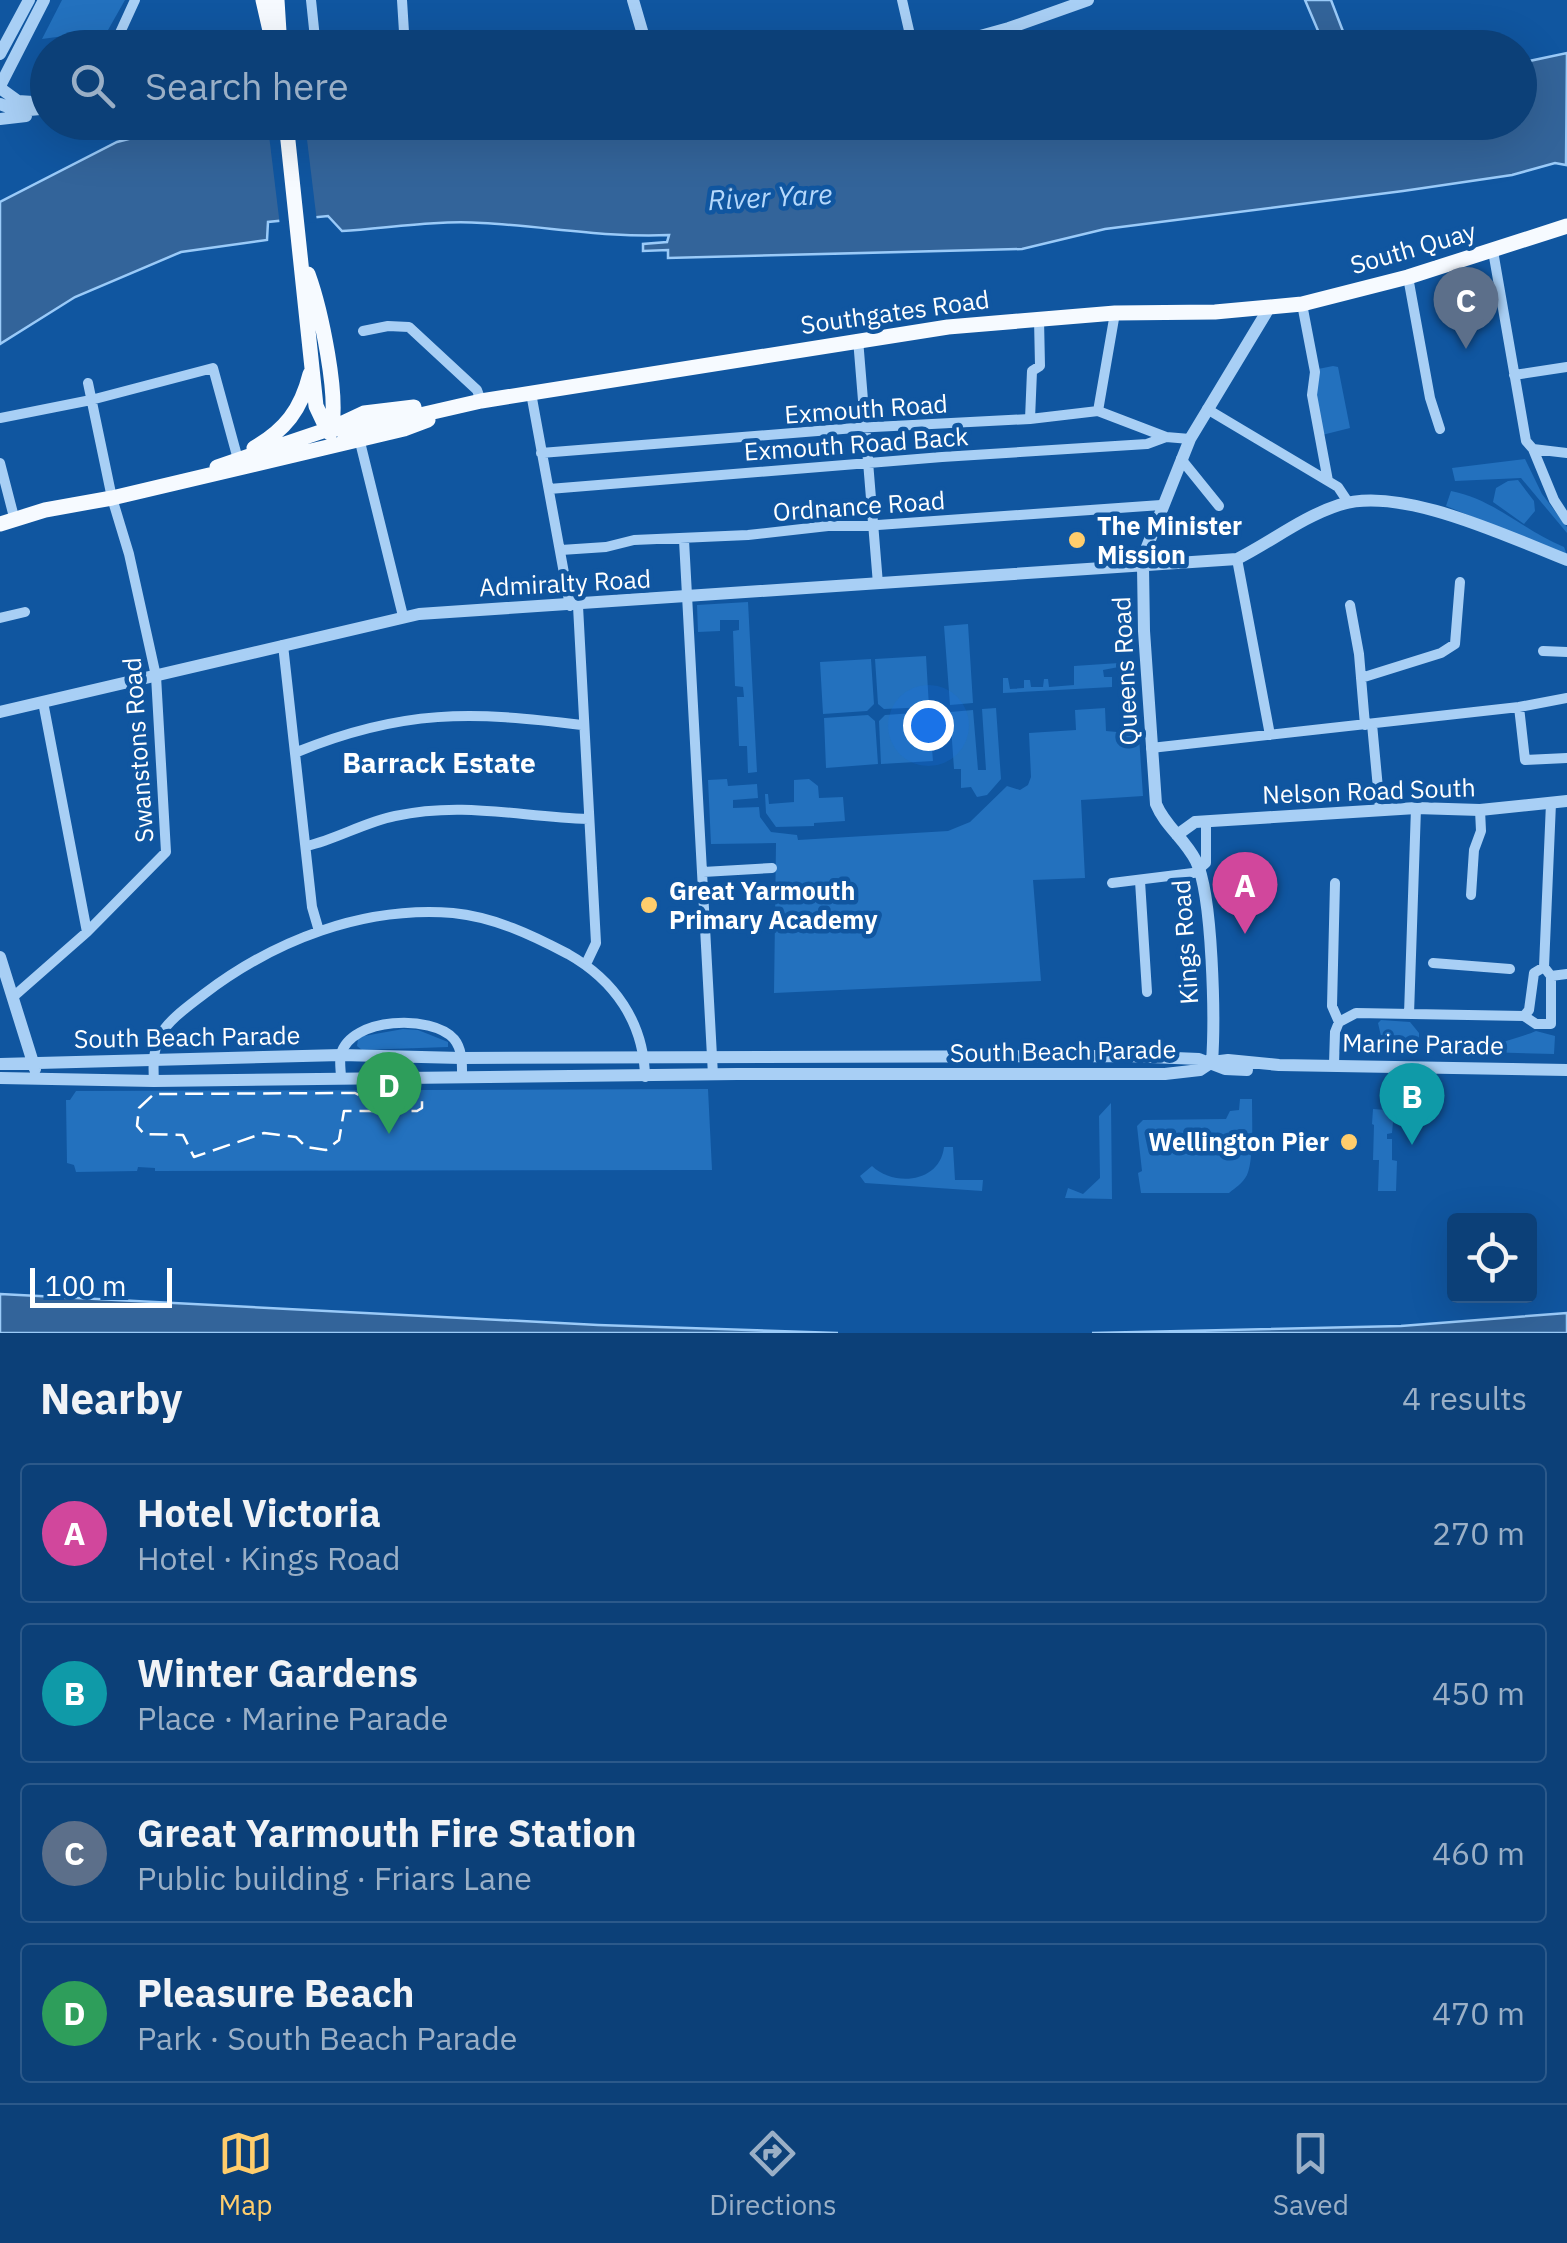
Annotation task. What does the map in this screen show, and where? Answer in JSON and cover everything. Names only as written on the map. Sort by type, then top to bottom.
[{"type":"main road","points":[[264,0],[272,30]]},
{"type":"main road","points":[[276,30],[277,0]]},
{"type":"main road","points":[[288,140],[312,365],[320,417],[332,428]]},
{"type":"main road","name":"South Quay","points":[[1270,308],[1408,278],[1567,226]]},
{"type":"main road","points":[[303,261],[316,296],[334,397],[332,428],[324,442],[313,450]]},
{"type":"main road","name":"Southgates Road","points":[[476,402],[858,339],[1039,318],[1270,308]]},
{"type":"main road","points":[[239,463],[281,431],[295,414],[312,365]]},
{"type":"main road","points":[[334,397],[340,410],[356,423],[404,430],[476,402]]},
{"type":"main road","points":[[7,522],[195,476],[332,428],[476,402]]},
{"type":"main road","points":[[239,463],[313,450],[356,423]]},
{"type":"street","points":[[0,54],[29,0]]},
{"type":"street","points":[[30,103],[18,101],[0,87],[44,0]]},
{"type":"street","points":[[121,30],[134,0]]},
{"type":"street","points":[[312,0],[314,30]]},
{"type":"street","points":[[402,0],[404,30]]},
{"type":"street","points":[[633,0],[642,30]]},
{"type":"street","points":[[902,0],[909,30]]},
{"type":"street","points":[[1001,30],[1088,0]]},
{"type":"street","points":[[0,104],[19,111],[30,109]]},
{"type":"street","points":[[0,119],[30,112]]},
{"type":"street","points":[[1492,251],[1526,441],[1537,450],[1567,454]]},
{"type":"street","points":[[1408,278],[1430,398],[1440,429]]},
{"type":"street","points":[[1302,304],[1315,372],[1312,395],[1328,481]]},
{"type":"street","name":"Queens Road","points":[[1200,871],[1156,807],[1142,567],[1180,459],[1270,308]]},
{"type":"street","points":[[1098,411],[1114,313]]},
{"type":"street","points":[[1030,419],[1032,371],[1040,366],[1039,318]]},
{"type":"street","points":[[363,331],[388,326],[409,328],[477,390],[476,402]]},
{"type":"street","points":[[858,339],[878,584]]},
{"type":"street","points":[[1514,375],[1567,367]]},
{"type":"street","points":[[0,418],[92,400],[213,368],[239,463]]},
{"type":"street","name":"Swanstons Road","points":[[14,997],[87,932],[166,852],[156,676],[88,383]]},
{"type":"street","points":[[531,393],[574,606],[596,943],[586,964]]},
{"type":"street","points":[[1207,410],[1338,487],[1348,502]]},
{"type":"street","name":"Exmouth Road","points":[[541,453],[1098,411],[1166,437],[1190,439]]},
{"type":"street","points":[[356,423],[402,616]]},
{"type":"street","name":"Exmouth Road Back","points":[[548,489],[1148,444],[1166,437]]},
{"type":"street","points":[[1537,450],[1548,489],[1567,520]]},
{"type":"street","points":[[1180,459],[1220,506]]},
{"type":"street","points":[[0,463],[7,522]]},
{"type":"street","points":[[1270,735],[1237,559],[1312,515],[1348,502],[1396,504],[1452,516],[1567,560]]},
{"type":"street","name":"Ordnance Road","points":[[561,550],[606,547],[634,540],[684,540],[828,526],[1161,505]]},
{"type":"street","points":[[684,540],[713,1075]]},
{"type":"street","name":"Admiralty Road","points":[[0,712],[402,616],[1237,559]]},
{"type":"street","points":[[1361,678],[1441,653],[1455,644],[1460,582]]},
{"type":"street","points":[[1350,605],[1380,810]]},
{"type":"street","points":[[0,618],[25,612]]},
{"type":"street","points":[[283,646],[298,752],[312,907],[318,930]]},
{"type":"street","points":[[1544,651],[1567,652]]},
{"type":"street","points":[[1151,748],[1519,707],[1567,698]]},
{"type":"street","points":[[42,702],[87,932]]},
{"type":"street","points":[[1519,707],[1525,760],[1565,758],[1567,742]]},
{"type":"street","points":[[298,752],[342,734],[415,717],[501,714],[582,724]]},
{"type":"street","name":"Nelson Road South","points":[[1177,835],[1195,822],[1416,808],[1480,810],[1567,801]]},
{"type":"street","points":[[1334,1064],[1339,1022],[1356,1014],[1524,1016],[1536,1024],[1551,1024],[1543,972],[1551,804]]},
{"type":"street","points":[[1409,1014],[1416,808]]},
{"type":"street","points":[[307,846],[391,816],[436,810],[510,810],[588,819]]},
{"type":"street","points":[[1471,895],[1474,850],[1481,831],[1480,810]]},
{"type":"street","name":"Kings Road","points":[[1206,822],[1206,863],[1200,871],[1210,952],[1212,1062]]},
{"type":"street","points":[[703,872],[772,868]]},
{"type":"street","points":[[1112,882],[1200,871]]},
{"type":"street","points":[[1140,881],[1148,992]]},
{"type":"street","points":[[1334,884],[1332,1006],[1339,1022]]},
{"type":"street","points":[[154,1081],[153,1062],[163,1031],[194,1002],[250,963],[318,930],[399,913],[486,918],[586,964],[620,997],[630,1013],[644,1058],[645,1077]]},
{"type":"street","points":[[0,957],[37,1080]]},
{"type":"street","points":[[1411,961],[1567,974]]},
{"type":"street","points":[[1524,1016],[1543,972]]},
{"type":"street","points":[[341,1078],[340,1055],[354,1036],[364,1030],[412,1023],[453,1038],[461,1058],[462,1078]]},
{"type":"street","name":"South Beach Parade","points":[[0,1064],[340,1055],[1128,1056],[1212,1062]]},
{"type":"street","name":"South Beach Parade","points":[[0,1078],[154,1081],[1165,1074],[1200,1070],[1212,1062]]},
{"type":"street","name":"Marine Parade","points":[[1212,1062],[1567,1070]]},
{"type":"shaded area","points":[[62,0],[125,0],[108,30],[47,30]]},
{"type":"shaded area","points":[[1338,367],[1350,428],[1322,435],[1315,394],[1318,369]]},
{"type":"shaded area","points":[[1525,459],[1567,533],[1521,478],[1455,481],[1452,468]]},
{"type":"shaded area","points":[[1518,480],[1534,501],[1535,511],[1524,524],[1493,502],[1496,488]]},
{"type":"shaded area","points":[[1451,491],[1495,508],[1564,547],[1567,555],[1446,506]]},
{"type":"shaded area","points":[[748,602],[757,772],[748,773],[747,746],[739,746],[737,697],[744,697],[743,687],[735,686],[733,631],[739,630],[739,620],[720,620],[720,631],[698,632],[697,605]]},
{"type":"shaded area","points":[[968,624],[973,703],[950,705],[944,626]]},
{"type":"shaded area","points":[[926,656],[929,707],[884,709],[878,704],[875,659]]},
{"type":"shaded area","points":[[871,659],[874,704],[867,711],[823,714],[820,662]]},
{"type":"shaded area","points":[[1134,662],[1136,684],[1127,684],[1124,666],[1103,670],[1104,677],[1112,677],[1112,687],[1003,693],[1003,678],[1008,678],[1010,689],[1024,688],[1024,680],[1030,680],[1031,687],[1043,687],[1044,679],[1048,679],[1049,687],[1074,685],[1074,666]]},
{"type":"shaded area","points":[[1137,706],[1143,796],[1081,800],[1085,878],[1033,880],[1041,981],[774,993],[776,843],[711,844],[708,780],[727,779],[728,786],[757,784],[758,798],[733,800],[733,808],[759,807],[760,817],[771,832],[797,835],[798,840],[948,831],[970,822],[1007,786],[1020,790],[1028,785],[1029,733],[1076,730],[1075,710],[1105,708],[1106,731],[1128,733],[1128,707]]},
{"type":"shaded area","points":[[996,708],[1001,779],[987,795],[977,797],[971,787],[961,788],[961,769],[954,769],[950,712],[973,710],[978,770],[986,770],[982,709]]},
{"type":"shaded area","points":[[929,712],[933,761],[881,764],[879,721],[885,715]]},
{"type":"shaded area","points":[[868,715],[875,721],[878,764],[826,768],[824,718]]},
{"type":"shaded area","points":[[809,779],[818,786],[819,798],[843,797],[845,821],[776,827],[766,813],[765,794],[769,804],[794,802],[794,780]]},
{"type":"shaded area","points":[[1381,1020],[1410,1022],[1419,1033],[1419,1048],[1377,1046]]},
{"type":"shaded area","points":[[418,1030],[448,1042],[448,1047],[362,1050],[357,1046],[358,1039],[364,1036]]},
{"type":"shaded area","points":[[1536,1031],[1555,1036],[1554,1054],[1483,1052],[1492,1046]]},
{"type":"shaded area","points":[[708,1089],[712,1170],[155,1171],[138,1167],[137,1171],[76,1172],[74,1165],[67,1163],[66,1100],[76,1091]]},
{"type":"shaded area","points":[[1240,1099],[1252,1099],[1251,1159],[1241,1183],[1229,1193],[1141,1193],[1137,1126],[1143,1120],[1226,1119],[1230,1111],[1239,1110]]},
{"type":"shaded area","points":[[1387,1101],[1402,1102],[1399,1122],[1393,1122],[1392,1133],[1387,1134],[1387,1139],[1392,1139],[1392,1160],[1397,1161],[1396,1191],[1378,1191],[1379,1160],[1373,1160],[1373,1109],[1386,1110]]},
{"type":"shaded area","points":[[1111,1103],[1112,1199],[1065,1198],[1068,1188],[1083,1194],[1100,1178],[1099,1116]]},
{"type":"shaded area","points":[[944,1147],[953,1147],[955,1180],[983,1180],[982,1191],[865,1183],[860,1176],[872,1166],[892,1177],[915,1178],[934,1168]]},
{"type":"water","points":[[1305,0],[1331,0],[1342,30],[1318,30]]},
{"type":"water","name":"River Yare","points":[[1567,53],[1566,165],[1555,163],[1512,175],[1403,191],[1105,229],[1022,249],[668,258],[668,250],[643,251],[643,244],[667,242],[669,235],[464,222],[342,231],[328,216],[268,222],[267,240],[181,252],[75,297],[0,344],[0,202],[125,140],[1537,140],[1537,59]]},
{"type":"water","points":[[0,1294],[598,1325],[838,1333],[0,1333]]},
{"type":"water","points":[[1567,1313],[1567,1333],[1092,1333],[1401,1326]]},
{"type":"pier","points":[[270,140],[307,140],[317,222],[280,226]]},
{"type":"railway","points":[[384,1098],[365,1098],[355,1093],[154,1094],[139,1108],[137,1126],[144,1134],[183,1135],[194,1157],[264,1133],[296,1137],[306,1147],[326,1150],[339,1140],[344,1111],[422,1108],[422,1100],[408,1098]]},
{"type":"place","name":"Great Yarmouth Fire Station","points":[[1466,349]]},
{"type":"place","name":"The Minister Mission","points":[[1077,540]]},
{"type":"place","name":"Great Yarmouth Primary Academy","points":[[649,905]]},
{"type":"place","name":"Hotel Victoria","points":[[1245,934]]},
{"type":"place","name":"Pleasure Beach","points":[[389,1134]]},
{"type":"place","name":"Wellington Pier","points":[[1349,1142]]},
{"type":"place","name":"Winter Gardens","points":[[1412,1145]]},
{"type":"district","name":"Barrack Estate","points":[[439,763]]}]
